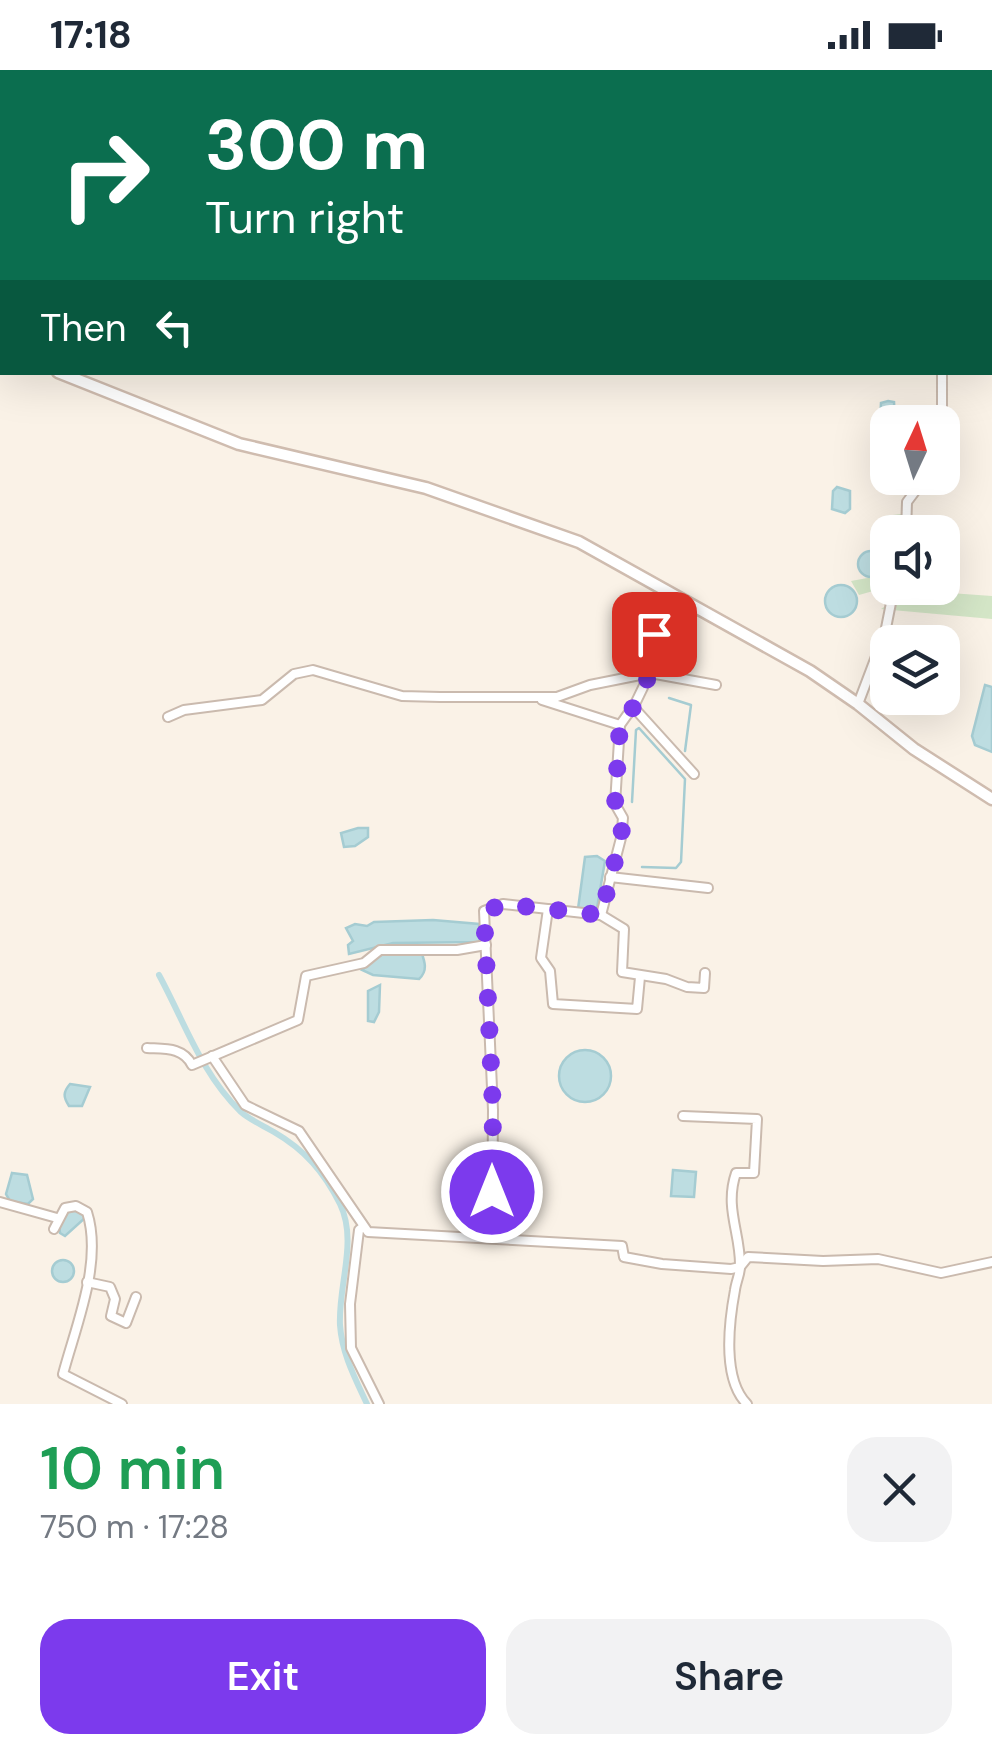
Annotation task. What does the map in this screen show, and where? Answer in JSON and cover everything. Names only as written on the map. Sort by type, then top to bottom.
[{"type":"main road","points":[[66,375],[239,444],[426,488],[579,542],[810,671],[914,748],[992,799]]},
{"type":"street","points":[[942,375],[942,405]]},
{"type":"street","points":[[858,704],[885,633],[891,605]]},
{"type":"street","points":[[601,915],[623,818],[615,804],[620,724],[636,704],[650,673],[656,610]]},
{"type":"street","points":[[168,717],[184,710],[262,700],[294,674],[313,670],[402,696],[557,696],[650,673],[716,685]]},
{"type":"street","points":[[528,697],[620,724]]},
{"type":"street","points":[[636,710],[694,774]]},
{"type":"street","points":[[610,876],[708,888]]},
{"type":"street","points":[[492,1236],[493,1110],[484,912],[503,904],[601,915],[624,929],[622,972],[704,988],[705,973]]},
{"type":"street","points":[[548,909],[541,958],[550,972],[553,1004],[637,1009],[640,976]]},
{"type":"street","points":[[147,1048],[173,1049],[188,1056],[192,1065],[298,1020],[306,976],[364,963],[380,950],[486,946]]},
{"type":"street","points":[[211,1057],[245,1105],[299,1131],[368,1232],[622,1246],[624,1257],[662,1264],[740,1266],[748,1257],[823,1262],[878,1259],[941,1272],[992,1262]]},
{"type":"street","points":[[683,1116],[757,1119],[754,1173],[736,1173],[731,1215],[740,1266],[731,1344],[736,1389],[747,1404]]},
{"type":"street","points":[[0,1202],[57,1218]]},
{"type":"street","points":[[54,1229],[64,1208],[76,1206],[86,1212],[92,1228],[87,1282],[63,1374],[122,1404]]},
{"type":"street","points":[[363,1227],[359,1230],[350,1304],[350,1348],[379,1404]]},
{"type":"street","points":[[87,1282],[110,1287],[115,1299],[112,1316],[126,1323],[136,1297]]},
{"type":"green space","points":[[870,578],[870,592],[859,595],[851,581]]},
{"type":"green space","points":[[960,594],[992,596],[992,619],[881,609],[887,605],[960,605]]},
{"type":"water","points":[[837,487],[850,491],[850,509],[845,513],[832,509],[833,491]]},
{"type":"water","points":[[870,551],[870,577],[862,573],[858,564]]},
{"type":"water","points":[[841,585],[853,589],[857,601],[853,613],[841,617],[829,613],[825,601],[829,589]]},
{"type":"water","points":[[985,685],[992,687],[992,752],[975,745],[972,736]]},
{"type":"water","points":[[368,828],[368,837],[355,846],[344,847],[341,833]]},
{"type":"water","points":[[597,856],[605,861],[597,908],[578,909],[585,857]]},
{"type":"water","points":[[433,920],[479,924],[480,942],[393,943],[349,954],[348,945],[353,941],[346,928],[355,924]]},
{"type":"water","points":[[394,951],[421,951],[425,970],[419,979],[373,975],[362,970],[378,956]]},
{"type":"water","points":[[380,985],[379,1012],[374,1022],[368,1021],[368,991]]},
{"type":"water","points":[[585,1050],[603,1058],[611,1076],[603,1094],[585,1102],[567,1094],[559,1076],[567,1058]]},
{"type":"water","points":[[70,1084],[90,1087],[82,1106],[67,1103],[65,1095]]},
{"type":"water","points":[[673,1170],[696,1172],[694,1197],[671,1196]]},
{"type":"water","points":[[12,1173],[27,1175],[33,1199],[28,1204],[10,1201],[6,1194]]},
{"type":"water","points":[[78,1210],[86,1217],[65,1236],[60,1233],[59,1224],[65,1212]]},
{"type":"water","points":[[63,1260],[71,1263],[71,1279],[63,1282],[55,1279],[52,1271],[55,1263]]},
{"type":"waterway","points":[[669,698],[691,705],[685,751]]},
{"type":"waterway","points":[[632,802],[639,728],[685,779],[681,862],[676,868],[642,867]]},
{"type":"waterway","points":[[159,975],[204,1064],[227,1097],[245,1115],[304,1154],[340,1204],[347,1233],[341,1336],[367,1404]]},
{"type":"route","points":[[492,1192],[493,1110],[484,912],[503,904],[601,915],[623,818],[615,804],[620,724],[636,704],[650,673],[654,634]]}]
